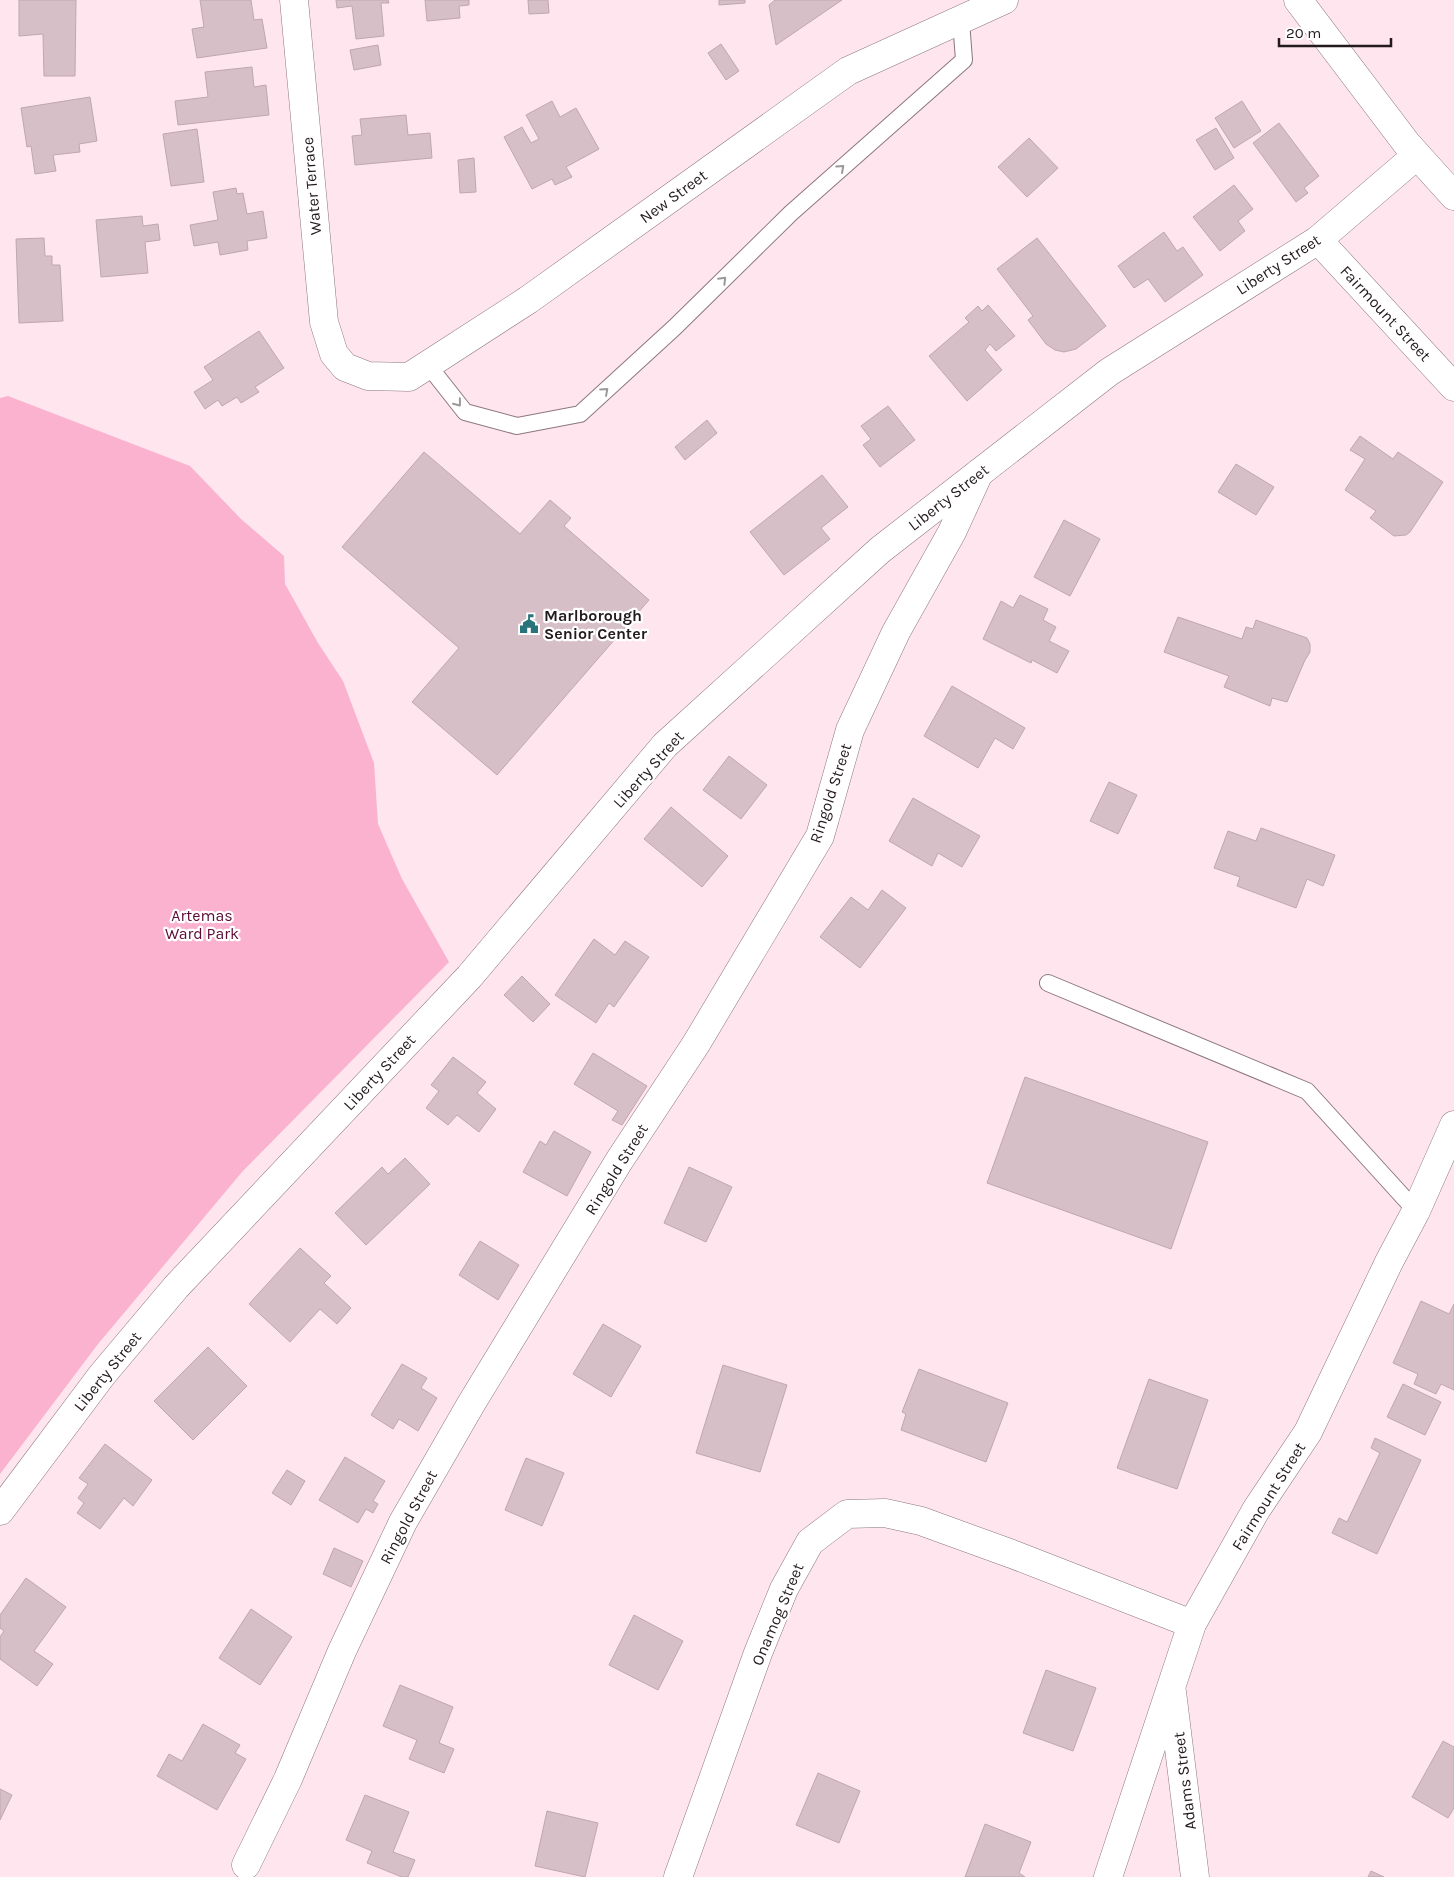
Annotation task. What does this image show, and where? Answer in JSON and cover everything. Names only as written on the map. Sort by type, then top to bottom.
[{"type":"street","name":"Water Terrace","points":[[294,0],[324,322],[334,354],[345,367]]},
{"type":"street","name":"New Street","points":[[345,367],[368,376],[409,377],[528,300],[848,71],[958,10],[1004,0]]},
{"type":"street","points":[[1298,0],[1416,156],[1454,196]]},
{"type":"street","points":[[1416,156],[1454,186]]},
{"type":"street","name":"Liberty Street","points":[[0,1512],[102,1375],[176,1287],[469,977],[666,745],[880,550],[1109,372],[1318,240],[1416,156]]},
{"type":"street","name":"Fairmount Street","points":[[1318,240],[1454,387]]},
{"type":"street","name":"Ringold Street","points":[[246,1865],[288,1779],[342,1651],[403,1522],[476,1395],[619,1161],[696,1044],[820,836],[850,730],[896,632],[952,532],[979,473]]},
{"type":"street","name":"Fairmount Street","points":[[1108,1877],[1192,1624],[1256,1510],[1308,1432],[1389,1262],[1416,1211],[1454,1125]]},
{"type":"street","name":"Onamog Street","points":[[678,1877],[758,1653],[784,1589],[810,1542],[846,1514],[885,1513],[921,1521],[1192,1624]]},
{"type":"street","name":"Adams Street","points":[[1172,1686],[1195,1877]]},
{"type":"lane","points":[[428,364],[465,412],[517,426],[580,414],[675,327],[791,213],[964,60],[958,10]]},
{"type":"lane","points":[[1048,983],[1307,1091],[1416,1211]]},
{"type":"green space","name":"Artemas Ward Park","points":[[8,396],[190,466],[241,519],[284,556],[285,584],[318,643],[343,681],[374,763],[378,824],[402,879],[449,962],[242,1172],[98,1344],[0,1474],[0,398]]},
{"type":"building","points":[[19,0],[76,0],[75,76],[44,76],[43,34],[19,36]]},
{"type":"building","points":[[200,0],[251,0],[254,20],[262,19],[267,48],[197,58],[192,29],[204,27]]},
{"type":"building","points":[[336,0],[388,0],[389,3],[381,3],[384,36],[356,39],[352,6],[337,8]]},
{"type":"building","points":[[425,0],[469,0],[469,5],[459,6],[460,18],[427,21]]},
{"type":"building","points":[[528,0],[548,0],[549,13],[529,14]]},
{"type":"building","points":[[719,0],[745,0],[745,3],[719,5]]},
{"type":"building","points":[[775,0],[842,0],[776,45],[769,5]]},
{"type":"building","points":[[721,44],[739,71],[726,80],[708,53]]},
{"type":"building","points":[[378,45],[381,65],[354,70],[350,50]]},
{"type":"building","points":[[252,67],[254,87],[266,85],[269,115],[178,125],[175,101],[208,97],[205,72]]},
{"type":"building","points":[[90,97],[97,141],[79,144],[80,152],[53,155],[56,171],[35,174],[31,146],[27,147],[21,108]]},
{"type":"building","points":[[552,101],[560,117],[576,108],[599,149],[566,167],[572,177],[555,185],[552,179],[532,189],[504,137],[522,127],[531,143],[539,139],[526,115]]},
{"type":"building","points":[[1242,101],[1261,131],[1234,148],[1215,118]]},
{"type":"building","points":[[406,115],[408,135],[430,133],[432,158],[355,165],[352,136],[362,135],[360,119]]},
{"type":"building","points":[[1279,123],[1319,176],[1304,188],[1308,193],[1296,202],[1253,143]]},
{"type":"building","points":[[1216,128],[1234,158],[1215,170],[1196,140]]},
{"type":"building","points":[[197,129],[204,182],[171,186],[163,134]]},
{"type":"building","points":[[1029,138],[1058,168],[1027,197],[998,167]]},
{"type":"building","points":[[474,158],[476,192],[460,193],[458,160]]},
{"type":"building","points":[[1234,185],[1253,209],[1238,221],[1245,231],[1220,251],[1193,217]]},
{"type":"building","points":[[236,188],[237,194],[243,193],[247,214],[263,211],[267,238],[247,241],[248,250],[220,255],[218,242],[194,246],[190,225],[218,220],[213,192]]},
{"type":"building","points":[[142,216],[143,226],[158,224],[160,240],[145,242],[148,273],[101,277],[96,220]]},
{"type":"building","points":[[1164,232],[1177,251],[1183,247],[1203,275],[1165,302],[1148,279],[1134,288],[1118,266]]},
{"type":"building","points":[[44,238],[45,256],[52,256],[52,265],[60,265],[63,321],[19,323],[16,239]]},
{"type":"building","points":[[1037,238],[1106,326],[1076,349],[1064,352],[1055,350],[1046,344],[1028,320],[1033,316],[997,269]]},
{"type":"building","points":[[988,305],[1015,336],[996,351],[990,344],[985,350],[1002,370],[967,401],[929,356],[969,322],[965,318],[978,306],[982,311]]},
{"type":"building","points":[[259,331],[284,368],[255,387],[259,392],[241,403],[237,397],[222,406],[218,400],[205,409],[194,392],[213,380],[204,367]]},
{"type":"building","points":[[888,406],[915,440],[880,467],[863,445],[871,439],[861,426]]},
{"type":"building","points":[[707,420],[717,433],[685,460],[675,447]]},
{"type":"building","points":[[1360,436],[1393,459],[1398,452],[1443,482],[1410,532],[1406,535],[1394,536],[1370,518],[1376,511],[1345,490],[1365,459],[1350,450]]},
{"type":"building","name":"Marlborough Senior Center","points":[[424,452],[520,534],[550,500],[571,518],[564,526],[649,600],[497,775],[412,702],[459,648],[342,547]]},
{"type":"building","points":[[1236,464],[1274,487],[1256,515],[1218,492]]},
{"type":"building","points":[[822,475],[848,507],[821,528],[830,539],[784,575],[750,532]]},
{"type":"building","points":[[1064,520],[1100,539],[1070,596],[1034,577]]},
{"type":"building","points":[[1020,595],[1048,609],[1043,620],[1056,627],[1049,641],[1069,651],[1057,673],[1032,660],[1031,663],[983,639],[1001,601],[1013,608]]},
{"type":"building","points":[[1178,617],[1242,639],[1246,627],[1253,629],[1256,620],[1307,638],[1310,644],[1310,652],[1287,702],[1272,698],[1270,706],[1224,687],[1229,676],[1164,652]]},
{"type":"building","points":[[952,686],[1025,728],[1013,749],[995,738],[978,768],[924,736]]},
{"type":"building","points":[[729,756],[767,785],[741,819],[703,790]]},
{"type":"building","points":[[1109,782],[1137,795],[1118,834],[1090,821]]},
{"type":"building","points":[[913,798],[980,836],[962,867],[938,853],[932,866],[889,841]]},
{"type":"building","points":[[671,807],[728,856],[702,887],[644,839]]},
{"type":"building","points":[[1261,828],[1335,855],[1323,886],[1307,879],[1296,908],[1237,886],[1240,877],[1214,868],[1228,831],[1256,841]]},
{"type":"building","points":[[882,890],[906,908],[860,968],[820,937],[851,897],[868,910]]},
{"type":"building","points":[[594,939],[615,955],[625,941],[649,957],[614,1007],[609,1003],[596,1023],[555,995]]},
{"type":"building","points":[[522,976],[550,1004],[533,1022],[504,995]]},
{"type":"building","points":[[593,1053],[647,1086],[622,1125],[612,1120],[618,1111],[574,1084]]},
{"type":"building","points":[[453,1057],[486,1082],[477,1093],[496,1109],[479,1132],[457,1115],[448,1125],[426,1108],[439,1091],[431,1085]]},
{"type":"building","points":[[1025,1077],[1208,1142],[1171,1249],[987,1183]]},
{"type":"building","points":[[554,1131],[591,1152],[567,1196],[523,1172],[540,1141],[546,1145]]},
{"type":"building","points":[[405,1158],[430,1184],[366,1245],[335,1213],[382,1167],[388,1174]]},
{"type":"building","points":[[689,1167],[732,1187],[706,1242],[664,1223]]},
{"type":"building","points":[[480,1241],[519,1265],[498,1300],[459,1275]]},
{"type":"building","points":[[300,1248],[331,1276],[324,1283],[351,1308],[337,1324],[320,1309],[290,1342],[249,1304]]},
{"type":"building","points":[[1421,1301],[1449,1314],[1454,1304],[1454,1390],[1441,1384],[1436,1394],[1414,1384],[1418,1374],[1393,1363]]},
{"type":"building","points":[[603,1324],[641,1346],[611,1397],[573,1374]]},
{"type":"building","points":[[208,1347],[247,1386],[193,1440],[154,1401]]},
{"type":"building","points":[[402,1364],[427,1378],[421,1388],[437,1398],[418,1431],[399,1419],[393,1429],[371,1415]]},
{"type":"building","points":[[723,1365],[787,1385],[760,1472],[696,1453]]},
{"type":"building","points":[[919,1369],[1008,1403],[986,1462],[901,1430],[906,1414],[902,1412]]},
{"type":"building","points":[[1149,1379],[1208,1400],[1177,1489],[1117,1468]]},
{"type":"building","points":[[1403,1384],[1441,1402],[1425,1435],[1387,1417]]},
{"type":"building","points":[[1375,1438],[1421,1460],[1377,1554],[1332,1533],[1339,1518],[1347,1522],[1380,1453],[1371,1448]]},
{"type":"building","points":[[105,1444],[152,1480],[133,1506],[124,1498],[100,1529],[77,1513],[84,1503],[78,1498],[88,1484],[79,1478]]},
{"type":"building","points":[[345,1457],[385,1481],[373,1501],[378,1504],[373,1513],[366,1509],[358,1523],[319,1500]]},
{"type":"building","points":[[526,1458],[564,1473],[542,1526],[505,1510]]},
{"type":"building","points":[[287,1470],[305,1481],[291,1505],[272,1493]]},
{"type":"building","points":[[334,1548],[363,1561],[351,1587],[323,1574]]},
{"type":"building","points":[[26,1578],[66,1607],[34,1651],[53,1664],[37,1686],[0,1659],[0,1637],[4,1631],[0,1628],[0,1615]]},
{"type":"building","points":[[251,1609],[292,1637],[260,1685],[219,1658]]},
{"type":"building","points":[[634,1615],[683,1641],[658,1690],[609,1665]]},
{"type":"building","points":[[1046,1670],[1096,1688],[1073,1751],[1023,1733]]},
{"type":"building","points":[[400,1685],[453,1707],[439,1743],[454,1749],[444,1773],[409,1759],[417,1740],[383,1726]]},
{"type":"building","points":[[203,1724],[240,1745],[235,1753],[246,1759],[217,1810],[157,1776],[169,1754],[182,1761]]},
{"type":"building","points":[[1443,1741],[1454,1747],[1454,1808],[1448,1818],[1412,1797]]},
{"type":"building","points":[[818,1773],[860,1791],[839,1843],[796,1825]]},
{"type":"building","points":[[0,1789],[12,1795],[0,1820]]},
{"type":"building","points":[[365,1795],[409,1812],[393,1852],[415,1860],[408,1877],[402,1877],[367,1863],[372,1851],[346,1840]]},
{"type":"building","points":[[547,1811],[598,1823],[585,1877],[535,1866]]},
{"type":"building","points":[[985,1824],[1031,1842],[1019,1873],[1025,1877],[965,1877]]},
{"type":"building","points":[[1371,1871],[1384,1877],[1368,1877]]},
{"type":"place","name":"Marlborough Senior Center","points":[[529,624]]}]
